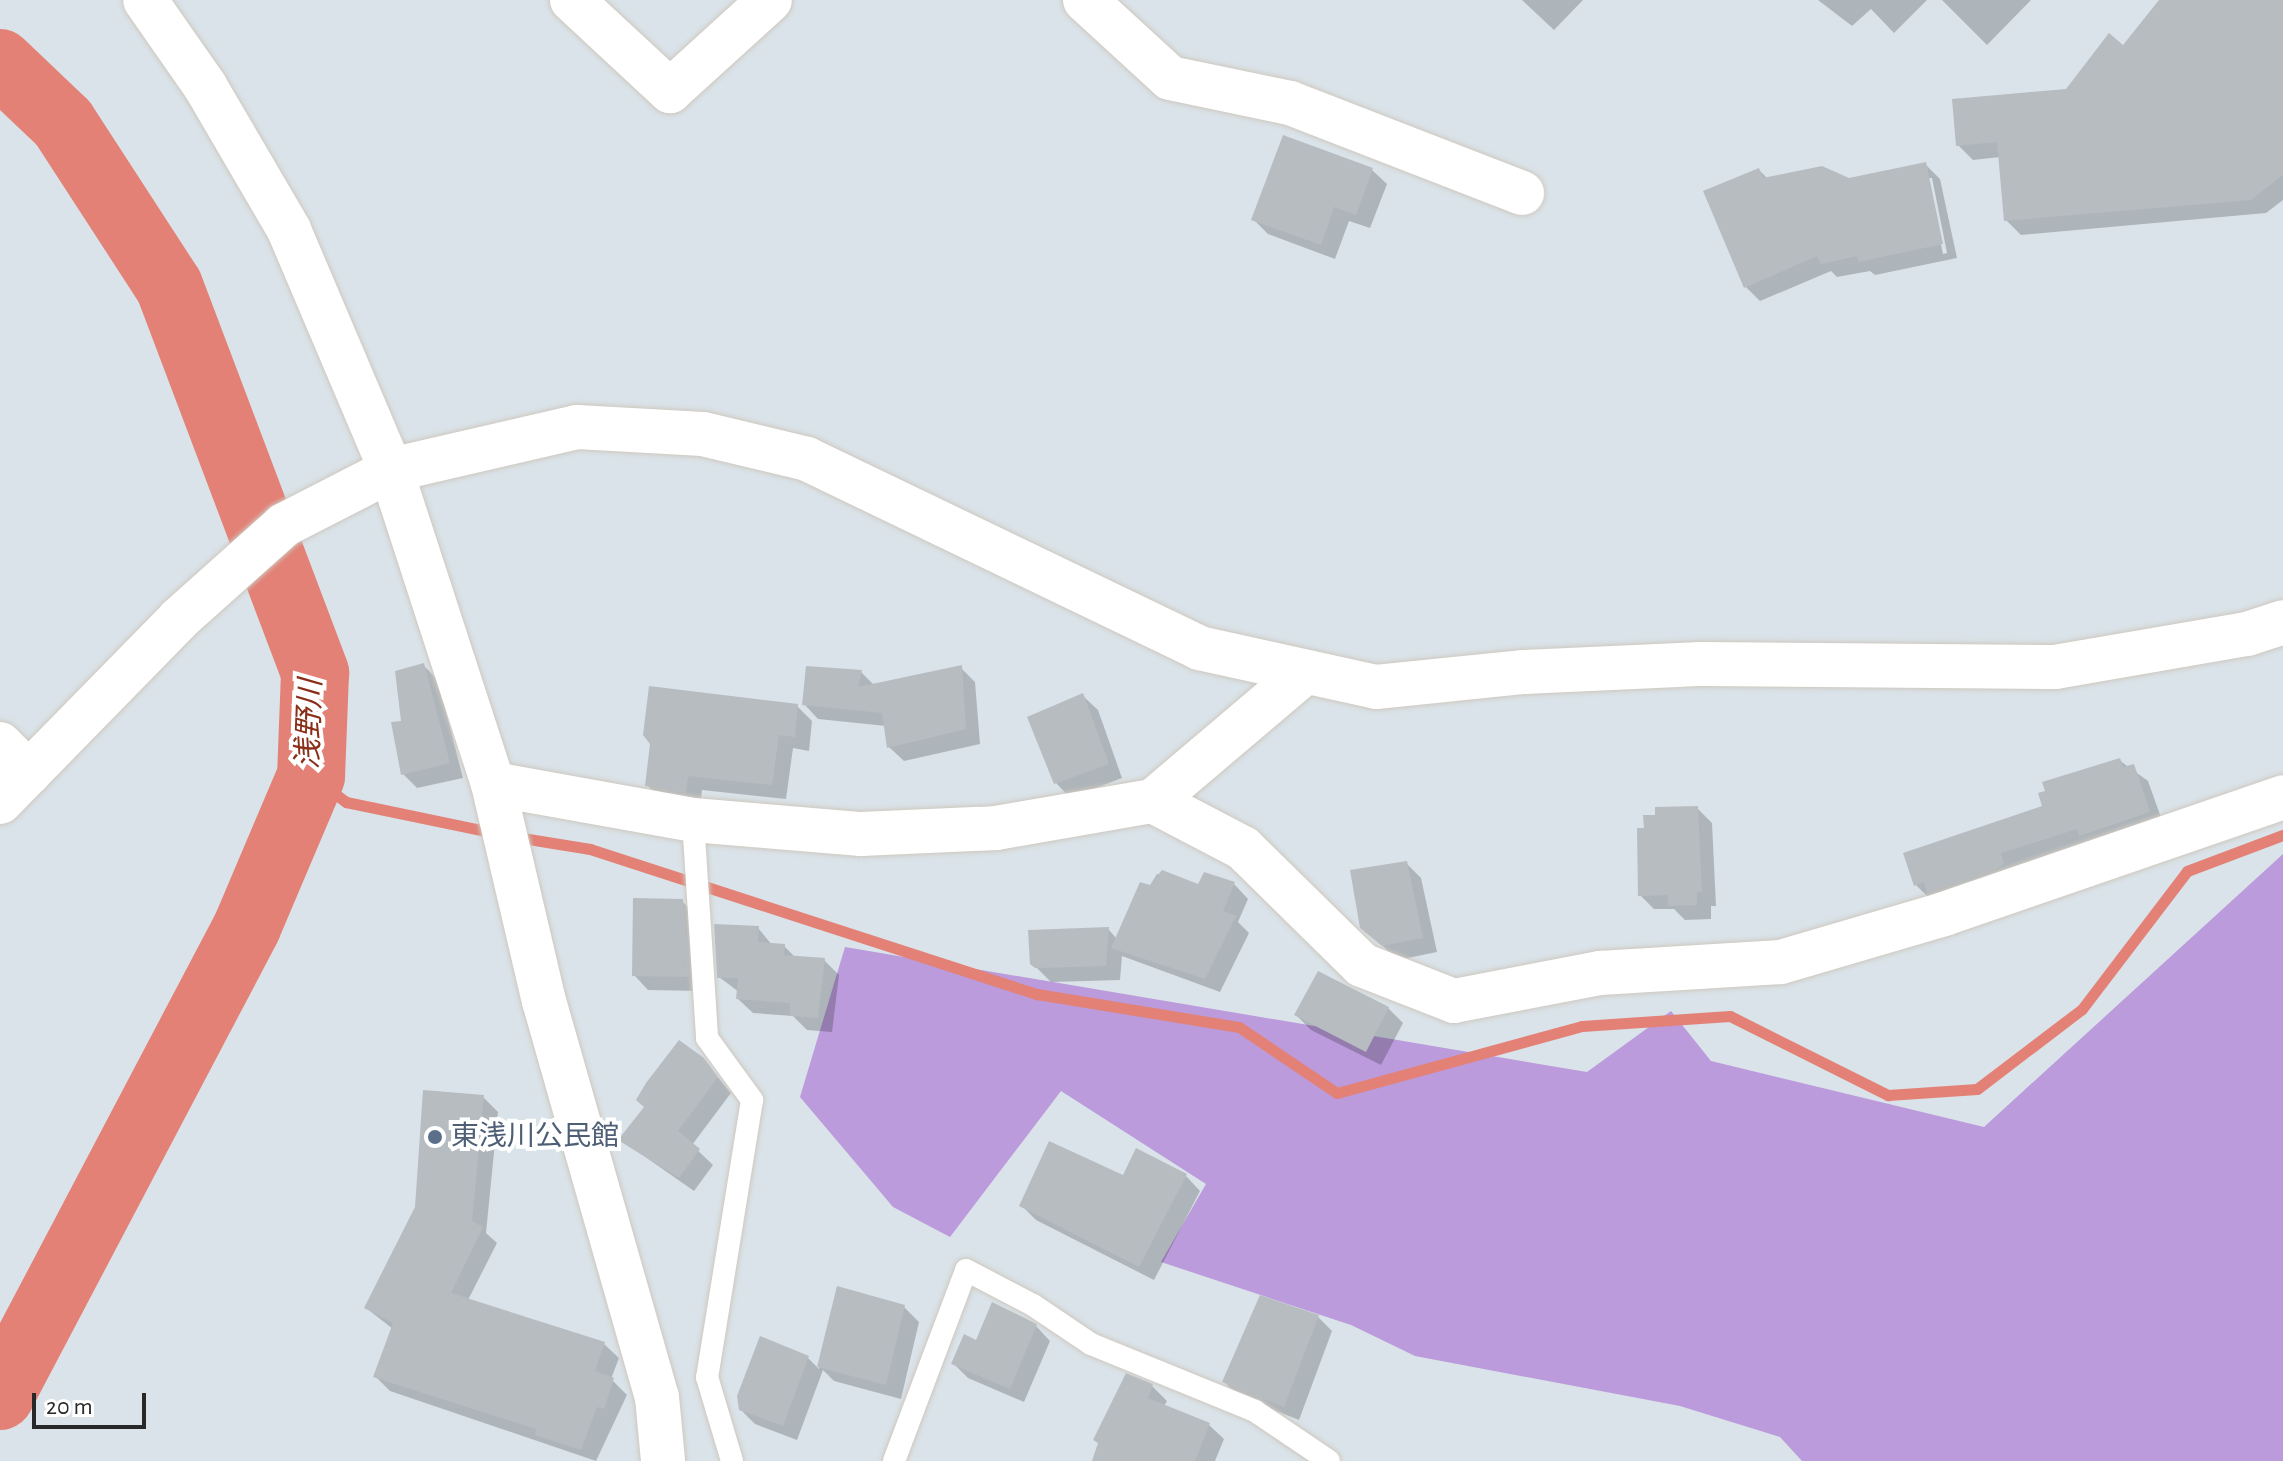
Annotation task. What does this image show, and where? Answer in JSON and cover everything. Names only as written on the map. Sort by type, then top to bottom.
[{"type":"street","points":[[145,0],[205,86],[289,230],[391,470],[496,797],[544,1001],[657,1397],[663,1461]]},
{"type":"street","points":[[572,0],[670,91],[770,0]]},
{"type":"street","points":[[1085,0],[1170,78],[1290,103],[1522,193]]},
{"type":"street","points":[[10,773],[284,525],[391,470],[577,427],[703,434],[807,459],[1199,648],[1376,687],[1524,672],[1698,664],[2055,667],[2247,634],[2283,622]]},
{"type":"street","points":[[496,797],[693,831],[861,834],[996,828],[1153,801],[1305,672]]},
{"type":"street","points":[[1153,801],[1243,848],[1362,965],[1454,1001],[1600,973],[1781,962],[1944,914],[2283,797]]},
{"type":"lane","points":[[693,831],[702,908],[707,1038],[752,1100],[707,1377],[732,1461]]},
{"type":"lane","points":[[894,1461],[966,1270],[1033,1305],[1091,1344],[1255,1411],[1329,1461]]},
{"type":"shaded area","points":[[2283,854],[2283,1461],[1802,1461],[1780,1437],[1680,1406],[1415,1356],[1351,1325],[1161,1262],[1206,1184],[1061,1091],[950,1237],[893,1207],[800,1097],[845,947],[1587,1072],[1671,1011],[1711,1061],[1984,1127]]},
{"type":"building","points":[[2159,0],[2283,0],[2283,175],[2251,200],[2004,221],[1997,142],[1956,146],[1952,99],[2066,89],[2109,33],[2123,45]]},
{"type":"building","points":[[1283,135],[1373,168],[1356,215],[1334,207],[1321,245],[1251,220]]},
{"type":"building","points":[[1926,162],[1943,244],[1858,262],[1857,256],[1821,264],[1817,256],[1744,288],[1703,191],[1759,168],[1763,178],[1822,166],[1849,178]]},
{"type":"building","points":[[424,663],[450,763],[401,775],[391,722],[401,721],[395,671]]},
{"type":"building","points":[[962,665],[966,729],[887,748],[882,713],[802,705],[806,666],[862,670],[858,687]]},
{"type":"building","points":[[649,686],[798,704],[795,737],[779,735],[772,785],[688,776],[686,793],[645,786],[650,744],[643,735]]},
{"type":"building","points":[[1083,693],[1109,764],[1054,784],[1027,717]]},
{"type":"building","points":[[2120,758],[2123,767],[2134,764],[2150,812],[2079,836],[2077,829],[2001,853],[2004,864],[1994,870],[1927,893],[1924,882],[1914,886],[1903,853],[2042,806],[2038,793],[2045,791],[2042,782]]},
{"type":"building","points":[[1698,806],[1702,892],[1697,892],[1697,905],[1668,906],[1668,895],[1638,896],[1637,828],[1644,828],[1643,815],[1655,815],[1655,807]]},
{"type":"building","points":[[1407,861],[1423,938],[1382,946],[1360,928],[1350,870]]},
{"type":"building","points":[[1162,870],[1198,884],[1204,872],[1235,882],[1223,911],[1236,916],[1205,979],[1111,948],[1140,882],[1150,885]]},
{"type":"building","points":[[633,898],[683,899],[689,977],[632,976]]},
{"type":"building","points":[[714,924],[759,926],[758,942],[785,944],[784,955],[825,958],[818,1018],[790,1016],[790,1003],[736,999],[738,978],[717,978]]},
{"type":"building","points":[[1109,927],[1106,966],[1035,968],[1030,964],[1028,930]]},
{"type":"building","points":[[1318,971],[1389,1007],[1366,1052],[1294,1015]]},
{"type":"building","points":[[679,1040],[704,1058],[718,1077],[678,1131],[700,1149],[679,1178],[618,1140],[644,1107],[636,1100],[646,1083]]},
{"type":"building","points":[[423,1090],[484,1095],[472,1221],[483,1227],[451,1293],[605,1342],[595,1371],[614,1378],[604,1409],[597,1407],[581,1450],[535,1435],[536,1429],[373,1377],[393,1323],[364,1308],[415,1207]]},
{"type":"building","points":[[1049,1141],[1123,1175],[1136,1148],[1187,1174],[1139,1267],[1019,1206]]},
{"type":"building","points":[[837,1286],[905,1305],[886,1385],[817,1367]]},
{"type":"building","points":[[1260,1295],[1319,1315],[1284,1407],[1222,1382]]},
{"type":"building","points":[[992,1302],[1037,1324],[1010,1389],[951,1364],[964,1334],[976,1340]]},
{"type":"building","points":[[760,1336],[809,1356],[783,1426],[739,1410],[737,1396]]},
{"type":"building","points":[[1126,1373],[1153,1384],[1148,1398],[1210,1423],[1195,1461],[1092,1461],[1098,1443],[1093,1440]]},
{"type":"waterway","name":"浅野川","points":[[0,63],[63,123],[169,286],[315,673],[311,776],[247,927],[0,1396]]},
{"type":"waterway","points":[[311,776],[346,802],[496,833]]},
{"type":"waterway","points":[[516,837],[590,849],[1037,994],[1239,1027],[1337,1093],[1582,1026],[1730,1016],[1888,1095],[1977,1089],[2082,1009],[2187,871],[2283,835]]},
{"type":"place","name":"東浅川公民館","points":[[435,1137]]}]
